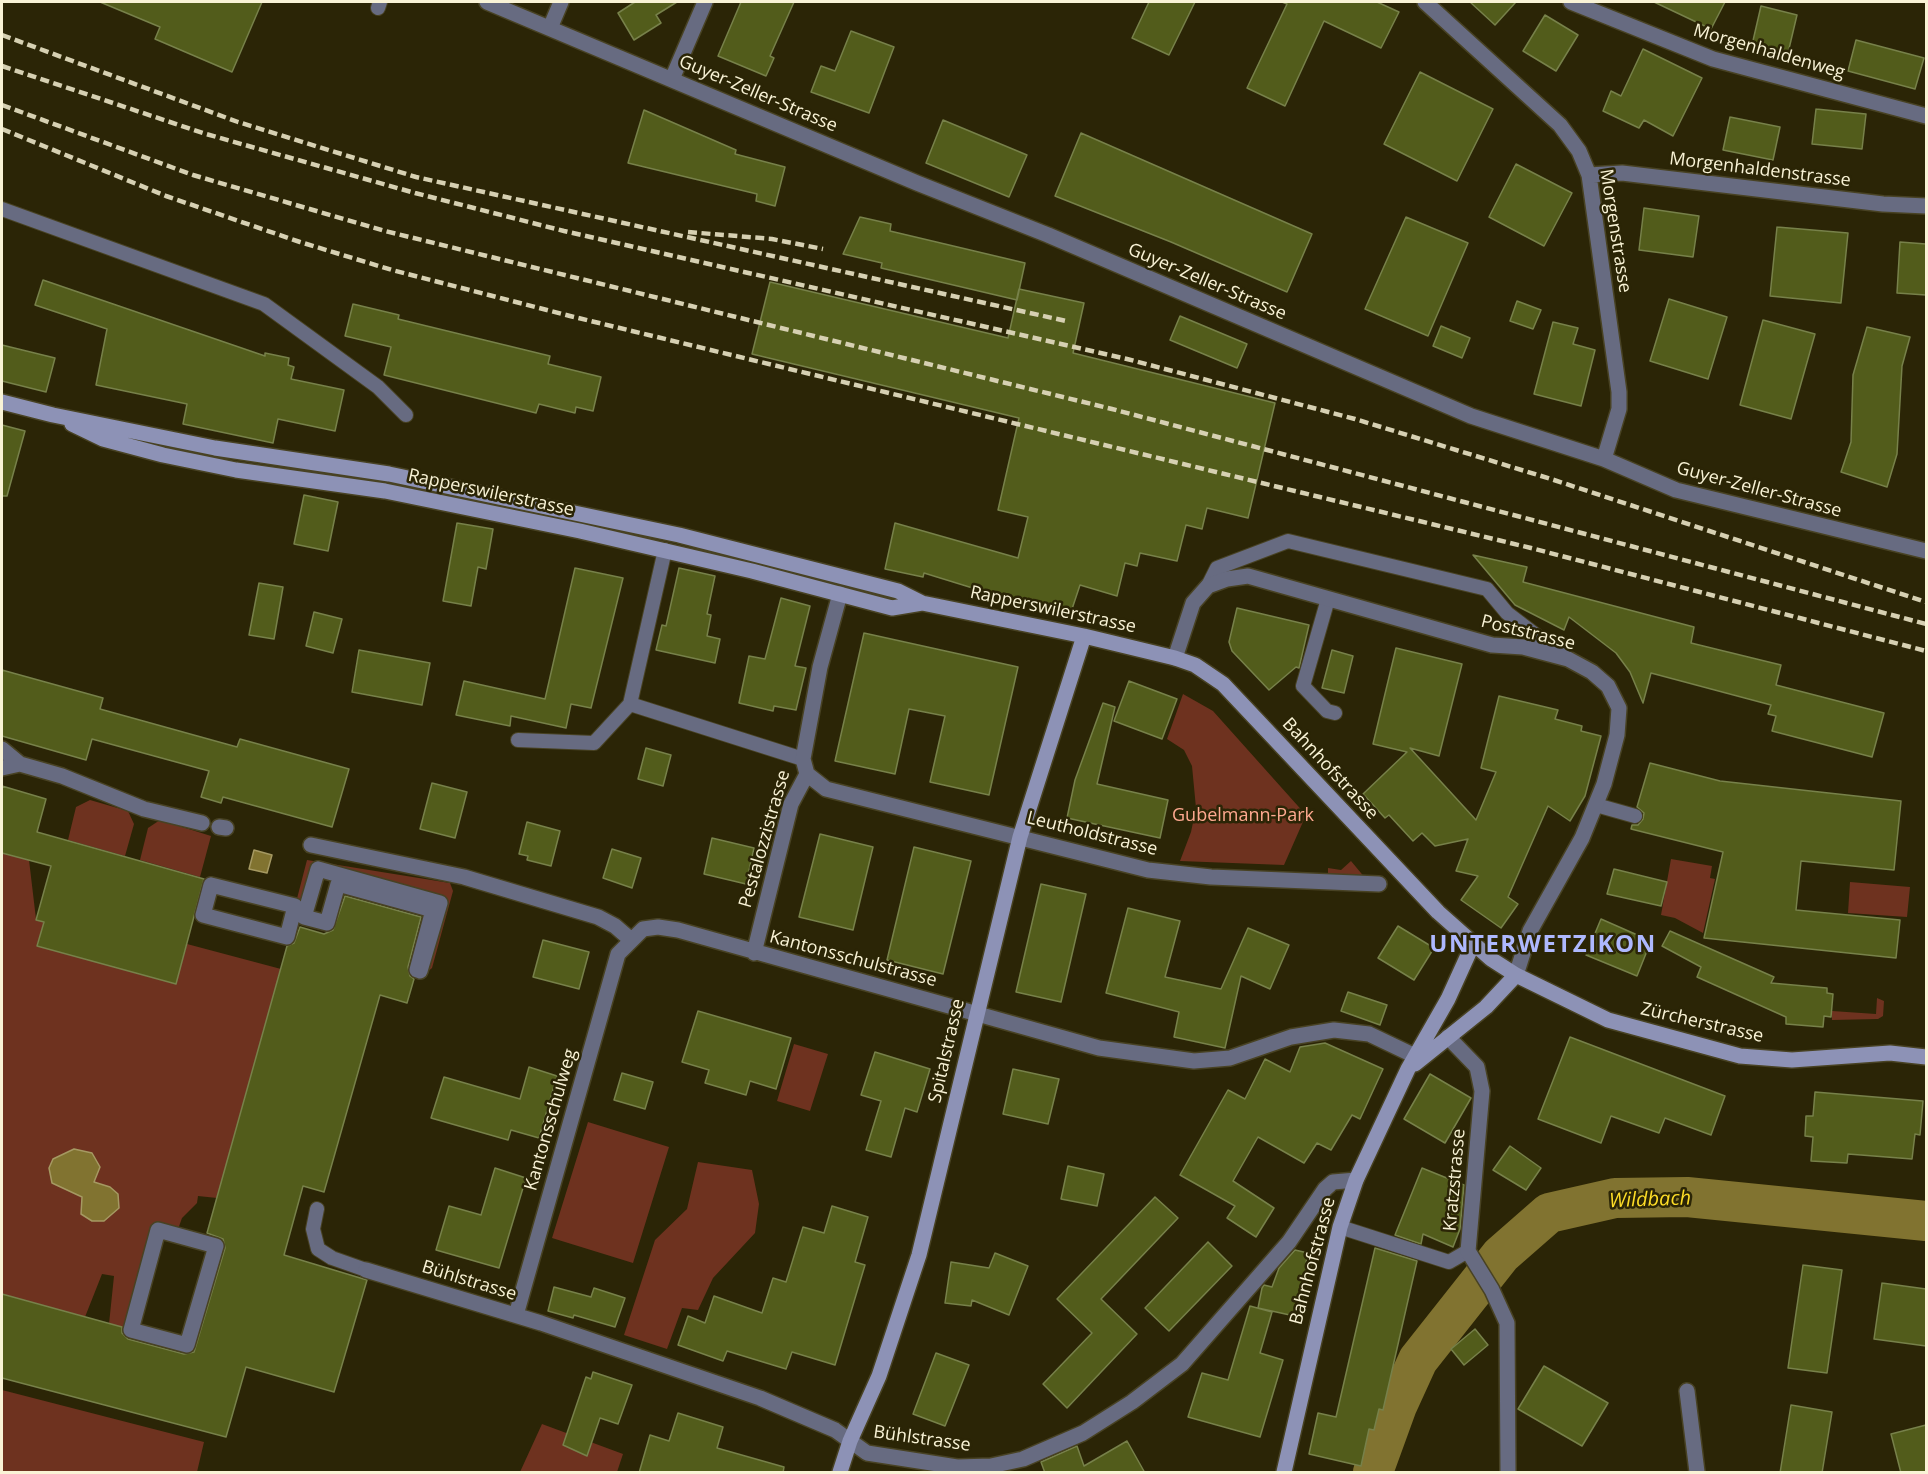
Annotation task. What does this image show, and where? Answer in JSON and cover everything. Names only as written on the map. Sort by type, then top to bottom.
[{"type":"main road","name":"Rapperswilerstrasse","points":[[2,402],[53,416],[215,448],[389,474],[494,495],[777,559],[898,591],[922,603],[1084,636],[1175,658]]},
{"type":"main road","name":"Rapperswilerstrasse","points":[[53,416],[103,439],[163,455],[236,470],[386,490],[665,550],[892,608],[922,603]]},
{"type":"main road","name":"Spitalstrasse","points":[[840,1473],[850,1441],[879,1376],[919,1255],[1020,837],[1084,636]]},
{"type":"main road","name":"Bahnhofstrasse","points":[[1175,658],[1195,665],[1223,684],[1408,881],[1473,944],[1516,975],[1502,992],[1448,1037],[1411,1063]]},
{"type":"main road","name":"Bahnhofstrasse","points":[[1284,1473],[1340,1227],[1356,1180],[1411,1063],[1448,999],[1473,944]]},
{"type":"main road","name":"Zürcherstrasse","points":[[1516,975],[1608,1020],[1740,1056],[1792,1060],[1890,1053],[1926,1057]]},
{"type":"street","name":"Guyer-Zeller-Strasse","points":[[487,2],[917,183],[1048,235],[1471,416],[1605,459],[1676,490],[1926,551]]},
{"type":"street","points":[[550,28],[561,2]]},
{"type":"street","points":[[672,79],[705,2]]},
{"type":"street","name":"Morgenstrasse","points":[[1425,2],[1560,125],[1579,151],[1589,175],[1619,392],[1619,409],[1605,459]]},
{"type":"street","name":"Morgenhaldenweg","points":[[1571,2],[1713,59],[1926,116]]},
{"type":"street","name":"Morgenhaldenstrasse","points":[[1589,175],[1622,173],[1883,204],[1926,206]]},
{"type":"street","name":"Poststrasse","points":[[1208,586],[1227,579],[1248,576],[1492,645],[1523,647],[1568,659],[1592,672],[1608,686],[1619,708],[1613,756],[1596,805],[1557,888],[1530,931],[1516,975]]},
{"type":"street","points":[[1175,658],[1193,603],[1208,586]]},
{"type":"street","name":"Pestalozzistrasse","points":[[754,953],[791,804],[807,774],[803,759],[820,667],[840,594]]},
{"type":"street","points":[[2,749],[20,764],[62,776],[144,809],[202,823]]},
{"type":"street","points":[[2,768],[20,764]]},
{"type":"street","name":"Leutholdstrasse","points":[[807,774],[826,789],[1148,870],[1211,877],[1379,884]]},
{"type":"street","points":[[311,845],[465,877],[598,917],[615,926],[630,939]]},
{"type":"street","points":[[318,869],[440,903],[420,971],[417,970],[433,910],[338,884],[327,923],[304,917],[318,869]]},
{"type":"street","points":[[211,885],[295,906],[287,937],[203,915],[211,885]]},
{"type":"street","name":"Kantonsschulstrasse","points":[[630,939],[643,929],[658,927],[678,930],[1099,1048],[1194,1061],[1230,1058],[1292,1036],[1334,1030],[1369,1034],[1411,1063]]},
{"type":"street","name":"Kantonsschulweg","points":[[516,1315],[618,954],[630,939]]},
{"type":"street","name":"Kratzstrasse","points":[[1448,1037],[1477,1067],[1482,1091],[1470,1254]]},
{"type":"street","name":"Bühlstrasse","points":[[366,1270],[516,1315],[760,1398],[835,1430],[867,1453],[957,1467],[991,1466],[1023,1459],[1083,1433],[1132,1402],[1182,1364],[1289,1242],[1325,1189],[1333,1182],[1356,1180]]},
{"type":"street","points":[[158,1230],[216,1246],[187,1345],[131,1330],[158,1230]]},
{"type":"street","points":[[1470,1254],[1492,1290],[1507,1323],[1508,1473]]},
{"type":"street","points":[[1687,1391],[1697,1473]]},
{"type":"lane","points":[[2,209],[264,304],[378,387],[406,415]]},
{"type":"lane","points":[[1208,586],[1217,568],[1288,542],[1487,589],[1507,613],[1568,659]]},
{"type":"lane","points":[[518,740],[594,743],[630,704],[665,550]]},
{"type":"lane","points":[[1328,599],[1303,686],[1327,711],[1335,712]]},
{"type":"lane","points":[[630,704],[803,759]]},
{"type":"lane","points":[[1596,805],[1635,816]]},
{"type":"lane","points":[[317,1209],[313,1229],[318,1248],[332,1258],[366,1270]]},
{"type":"lane","points":[[1340,1227],[1449,1262],[1470,1254]]},
{"type":"green space","name":"Gubelmann-Park","points":[[1183,694],[1213,711],[1306,815],[1284,865],[1180,861],[1191,832],[1196,808],[1192,766],[1184,750],[1167,739]]},
{"type":"green space","points":[[90,800],[128,811],[134,824],[125,856],[68,840],[76,807]]},
{"type":"green space","points":[[160,820],[211,836],[200,877],[140,860],[148,828]]},
{"type":"green space","points":[[2,853],[29,860],[36,919],[44,922],[37,946],[176,983],[187,944],[281,969],[217,1198],[198,1196],[197,1203],[182,1218],[176,1235],[159,1230],[131,1330],[109,1324],[114,1276],[102,1274],[85,1317],[2,1294]]},
{"type":"green space","points":[[1671,859],[1712,866],[1710,878],[1715,879],[1703,933],[1675,918],[1661,915]]},
{"type":"green space","points":[[307,860],[450,883],[453,891],[432,968],[426,973],[440,903],[318,869],[304,917],[293,914]]},
{"type":"green space","points":[[1351,861],[1366,879],[1328,875],[1328,868],[1341,870]]},
{"type":"green space","points":[[1850,882],[1910,887],[1907,917],[1848,913]]},
{"type":"green space","points":[[1877,998],[1884,1001],[1883,1016],[1878,1019],[1832,1020],[1832,1011],[1876,1014]]},
{"type":"green space","points":[[794,1044],[828,1054],[810,1111],[777,1101]]},
{"type":"green space","points":[[588,1122],[669,1147],[633,1263],[552,1238]]},
{"type":"green space","points":[[698,1162],[752,1170],[759,1204],[755,1233],[713,1278],[698,1310],[682,1308],[667,1349],[624,1335],[655,1240],[687,1209]]},
{"type":"green space","points":[[2,1390],[204,1442],[197,1472],[2,1472]]},
{"type":"green space","points":[[542,1424],[623,1454],[617,1472],[520,1472]]},
{"type":"shaded area","points":[[254,850],[272,855],[267,873],[249,869]]},
{"type":"shaded area","points":[[74,1149],[92,1153],[100,1167],[94,1182],[110,1187],[118,1194],[119,1208],[104,1221],[92,1221],[81,1214],[82,1197],[52,1183],[49,1168],[53,1159]]},
{"type":"building","points":[[100,2],[262,2],[232,72],[155,39],[160,27]]},
{"type":"building","points":[[635,2],[677,2],[656,15],[661,23],[634,40],[618,13]]},
{"type":"building","points":[[741,2],[794,2],[770,56],[774,58],[766,76],[718,56]]},
{"type":"building","points":[[1149,2],[1195,2],[1169,55],[1132,38]]},
{"type":"building","points":[[1282,2],[1377,2],[1399,12],[1381,48],[1324,21],[1285,106],[1247,88],[1287,4]]},
{"type":"building","points":[[1470,2],[1516,2],[1495,25]]},
{"type":"building","points":[[1654,2],[1725,2],[1711,29]]},
{"type":"building","points":[[1761,6],[1797,15],[1788,53],[1752,45]]},
{"type":"building","points":[[1545,15],[1578,35],[1556,71],[1523,51]]},
{"type":"building","points":[[851,31],[894,47],[869,113],[811,92],[821,66],[835,71]]},
{"type":"building","points":[[1856,40],[1924,58],[1915,89],[1848,71]]},
{"type":"building","points":[[1643,49],[1702,78],[1673,136],[1644,120],[1639,128],[1603,111],[1611,91],[1621,96]]},
{"type":"building","points":[[1420,72],[1493,109],[1457,181],[1384,144]]},
{"type":"building","points":[[1816,109],[1866,114],[1862,149],[1812,144]]},
{"type":"building","points":[[644,110],[736,150],[735,154],[785,167],[775,206],[756,201],[757,194],[628,163]]},
{"type":"building","points":[[1730,117],[1780,127],[1773,160],[1723,150]]},
{"type":"building","points":[[943,120],[1027,155],[1009,197],[926,163]]},
{"type":"building","points":[[1081,133],[1312,234],[1287,292],[1171,242],[1055,196]]},
{"type":"building","points":[[1516,164],[1572,193],[1544,246],[1489,217]]},
{"type":"building","points":[[1644,208],[1699,216],[1693,257],[1639,250]]},
{"type":"building","points":[[860,217],[891,224],[890,231],[1025,263],[1017,300],[881,268],[882,263],[843,254]]},
{"type":"building","points":[[1406,217],[1468,243],[1428,336],[1365,309]]},
{"type":"building","points":[[1777,227],[1848,233],[1841,303],[1770,296]]},
{"type":"building","points":[[1900,242],[1926,244],[1926,295],[1897,293]]},
{"type":"building","points":[[43,280],[265,356],[265,353],[289,358],[288,365],[294,367],[291,379],[344,390],[335,431],[278,419],[273,443],[183,424],[187,404],[96,385],[107,329],[35,305]]},
{"type":"building","points":[[770,282],[1008,338],[1019,289],[1084,303],[1073,353],[1275,403],[1248,518],[1207,508],[1202,529],[1186,525],[1177,561],[1140,553],[1137,566],[1125,563],[1117,596],[1080,585],[1071,612],[1057,611],[1022,599],[1021,601],[1005,598],[924,573],[923,577],[885,569],[895,523],[1018,558],[1028,517],[998,510],[1019,418],[752,354]]},
{"type":"building","points":[[1669,299],[1727,317],[1708,379],[1650,361]]},
{"type":"building","points":[[1517,301],[1541,310],[1533,329],[1510,321]]},
{"type":"building","points":[[353,304],[399,315],[398,319],[550,356],[548,364],[601,377],[593,411],[576,407],[575,413],[539,404],[536,413],[384,375],[391,347],[345,336]]},
{"type":"building","points":[[1180,316],[1247,344],[1237,368],[1170,340]]},
{"type":"building","points":[[1763,320],[1815,334],[1791,419],[1740,405]]},
{"type":"building","points":[[1553,322],[1578,328],[1573,344],[1595,350],[1581,406],[1534,394]]},
{"type":"building","points":[[1441,326],[1470,338],[1462,358],[1433,346]]},
{"type":"building","points":[[1867,327],[1910,337],[1902,366],[1897,454],[1887,487],[1841,472],[1851,442],[1853,375]]},
{"type":"building","points":[[2,345],[55,358],[46,392],[2,381]]},
{"type":"building","points":[[2,425],[25,431],[7,496],[2,496]]},
{"type":"building","points":[[304,495],[338,502],[328,551],[294,544]]},
{"type":"building","points":[[457,523],[493,529],[486,569],[478,567],[471,606],[443,601]]},
{"type":"building","points":[[1473,555],[1527,567],[1523,582],[1694,627],[1691,643],[1781,665],[1776,685],[1884,713],[1872,757],[1772,731],[1776,716],[1768,714],[1771,705],[1651,673],[1643,703],[1630,672],[1616,653],[1569,617],[1564,630],[1515,605]]},
{"type":"building","points":[[575,568],[623,578],[591,708],[571,704],[566,728],[511,716],[510,726],[456,715],[464,681],[545,699]]},
{"type":"building","points":[[679,568],[715,576],[707,614],[711,615],[707,636],[720,639],[715,663],[656,650],[662,625],[666,626]]},
{"type":"building","points":[[259,583],[283,587],[274,639],[249,635]]},
{"type":"building","points":[[781,598],[810,606],[795,666],[806,668],[796,710],[774,706],[773,711],[739,703],[749,656],[765,659]]},
{"type":"building","points":[[1237,608],[1309,625],[1299,668],[1296,667],[1269,690],[1232,651],[1229,642]]},
{"type":"building","points":[[314,612],[342,619],[333,653],[306,646]]},
{"type":"building","points":[[864,633],[1018,667],[989,795],[930,782],[945,716],[909,709],[895,774],[835,761]]},
{"type":"building","points":[[1396,648],[1462,664],[1439,756],[1410,748],[1476,820],[1496,772],[1481,768],[1499,696],[1558,710],[1555,719],[1582,726],[1581,731],[1601,736],[1585,796],[1570,821],[1548,806],[1508,897],[1518,904],[1501,928],[1461,900],[1478,876],[1456,871],[1468,839],[1435,846],[1422,833],[1413,841],[1389,815],[1385,818],[1363,794],[1407,752],[1373,744]]},
{"type":"building","points":[[359,650],[430,663],[422,705],[352,692]]},
{"type":"building","points":[[1332,650],[1353,656],[1344,693],[1322,688]]},
{"type":"building","points":[[2,670],[103,698],[100,709],[237,747],[240,739],[349,769],[332,827],[223,797],[221,803],[201,797],[209,771],[92,739],[86,760],[2,736]]},
{"type":"building","points":[[1129,681],[1177,699],[1162,739],[1114,721]]},
{"type":"building","points":[[1103,703],[1115,707],[1097,784],[1168,800],[1160,838],[1067,818],[1075,780]]},
{"type":"building","points":[[646,748],[671,755],[663,786],[638,779]]},
{"type":"building","points":[[1650,763],[1720,781],[1901,801],[1894,870],[1801,861],[1796,910],[1900,920],[1896,958],[1704,938],[1723,852],[1631,829],[1632,825],[1638,825],[1643,819],[1644,813],[1637,807]]},
{"type":"building","points":[[432,783],[467,792],[455,838],[420,829]]},
{"type":"building","points":[[2,786],[46,799],[37,832],[204,879],[176,984],[37,946],[44,922],[36,920],[51,866],[2,853]]},
{"type":"building","points":[[527,822],[560,831],[551,866],[527,860],[528,856],[519,854]]},
{"type":"building","points":[[820,834],[873,847],[853,930],[799,917]]},
{"type":"building","points":[[712,838],[754,848],[746,884],[704,874]]},
{"type":"building","points":[[914,847],[971,861],[943,974],[887,960]]},
{"type":"building","points":[[612,849],[641,858],[632,888],[603,878]]},
{"type":"building","points":[[1614,869],[1667,882],[1661,906],[1607,894]]},
{"type":"building","points":[[1041,884],[1086,894],[1061,1002],[1016,992]]},
{"type":"building","points":[[345,896],[421,917],[408,967],[410,976],[414,979],[407,1003],[380,995],[324,1192],[303,1186],[284,1255],[367,1280],[334,1392],[246,1367],[226,1437],[2,1378],[2,1294],[122,1327],[122,1333],[128,1339],[184,1354],[194,1352],[225,1248],[223,1239],[207,1233],[287,946],[294,943],[300,927],[324,934],[333,930]]},
{"type":"building","points":[[1128,908],[1180,921],[1165,977],[1221,989],[1248,928],[1289,945],[1270,989],[1241,976],[1225,1048],[1174,1037],[1179,1012],[1106,993]]},
{"type":"building","points":[[1601,919],[1651,941],[1637,976],[1586,955]]},
{"type":"building","points":[[1398,926],[1434,948],[1414,980],[1378,958]]},
{"type":"building","points":[[1670,931],[1774,977],[1771,983],[1827,988],[1827,993],[1833,994],[1831,1017],[1824,1016],[1823,1027],[1786,1024],[1786,1017],[1697,977],[1701,967],[1662,946]]},
{"type":"building","points":[[543,940],[589,952],[579,989],[533,977]]},
{"type":"building","points":[[1348,992],[1387,1005],[1380,1025],[1341,1011]]},
{"type":"building","points":[[698,1011],[791,1038],[776,1089],[750,1081],[746,1095],[705,1083],[709,1070],[682,1062]]},
{"type":"building","points":[[1570,1037],[1725,1096],[1711,1135],[1665,1118],[1659,1133],[1611,1116],[1601,1143],[1538,1119]]},
{"type":"building","points":[[1325,1043],[1383,1069],[1360,1119],[1352,1115],[1331,1150],[1317,1143],[1304,1163],[1258,1137],[1233,1181],[1274,1208],[1256,1237],[1227,1218],[1235,1206],[1180,1175],[1228,1090],[1245,1099],[1265,1059],[1290,1072],[1300,1047]]},
{"type":"building","points":[[875,1052],[930,1069],[917,1112],[905,1108],[891,1157],[866,1150],[881,1101],[861,1095]]},
{"type":"building","points":[[529,1067],[557,1076],[539,1138],[511,1130],[508,1140],[431,1118],[444,1077],[520,1099]]},
{"type":"building","points":[[1013,1069],[1059,1079],[1048,1124],[1003,1114]]},
{"type":"building","points":[[622,1073],[653,1082],[645,1109],[614,1100]]},
{"type":"building","points":[[1430,1074],[1471,1098],[1445,1143],[1404,1119]]},
{"type":"building","points":[[1815,1092],[1923,1101],[1920,1135],[1915,1134],[1912,1159],[1848,1154],[1847,1163],[1811,1161],[1813,1137],[1805,1136],[1806,1116],[1813,1116]]},
{"type":"building","points":[[1510,1146],[1541,1168],[1526,1190],[1493,1170]]},
{"type":"building","points":[[1068,1166],[1104,1174],[1097,1206],[1061,1199]]},
{"type":"building","points":[[495,1168],[526,1178],[499,1268],[436,1250],[449,1206],[481,1215]]},
{"type":"building","points":[[1422,1168],[1464,1185],[1460,1229],[1453,1247],[1423,1234],[1421,1244],[1395,1235]]},
{"type":"building","points":[[1155,1197],[1178,1218],[1101,1299],[1137,1334],[1067,1408],[1043,1384],[1092,1333],[1057,1299]]},
{"type":"building","points":[[832,1206],[868,1217],[855,1262],[865,1265],[835,1365],[792,1352],[786,1369],[727,1351],[723,1361],[678,1345],[688,1316],[705,1323],[714,1296],[762,1313],[773,1278],[786,1282],[803,1227],[824,1233]]},
{"type":"building","points":[[1208,1242],[1232,1266],[1169,1331],[1145,1308]]},
{"type":"building","points":[[1375,1248],[1417,1261],[1383,1410],[1379,1409],[1374,1430],[1369,1429],[1361,1466],[1309,1454],[1318,1413],[1336,1417]]},
{"type":"building","points":[[1295,1250],[1308,1253],[1306,1263],[1311,1265],[1299,1317],[1258,1308],[1262,1288],[1264,1285],[1272,1287],[1279,1268]]},
{"type":"building","points":[[995,1253],[1028,1266],[1009,1315],[972,1300],[971,1306],[945,1303],[951,1262],[989,1268]]},
{"type":"building","points":[[1803,1265],[1842,1270],[1827,1373],[1788,1368]]},
{"type":"building","points":[[1882,1283],[1926,1289],[1926,1346],[1874,1339]]},
{"type":"building","points":[[554,1287],[591,1297],[594,1288],[625,1298],[615,1327],[574,1315],[573,1318],[548,1311]]},
{"type":"building","points":[[1250,1306],[1272,1312],[1260,1353],[1283,1360],[1260,1437],[1188,1417],[1202,1373],[1228,1380]]},
{"type":"building","points":[[1475,1329],[1488,1345],[1464,1365],[1451,1349]]},
{"type":"building","points":[[936,1353],[969,1365],[945,1426],[913,1414]]},
{"type":"building","points":[[1544,1366],[1608,1403],[1582,1446],[1518,1409]]},
{"type":"building","points":[[593,1372],[632,1385],[618,1424],[600,1418],[587,1456],[563,1445],[586,1377],[591,1379]]},
{"type":"building","points":[[1791,1405],[1832,1412],[1822,1473],[1780,1473]]},
{"type":"building","points":[[678,1413],[723,1427],[717,1448],[784,1467],[783,1473],[639,1473],[650,1435],[669,1441]]},
{"type":"building","points":[[1926,1425],[1926,1473],[1901,1473],[1891,1434]]},
{"type":"building","points":[[1127,1441],[1145,1473],[1045,1473],[1041,1462],[1077,1446],[1084,1466]]},
{"type":"waterway","name":"Wildbach","points":[[1373,1472],[1397,1406],[1418,1360],[1501,1255],[1549,1213],[1615,1198],[1687,1197],[1926,1221]]},
{"type":"railway","points":[[2,35],[238,122],[416,177],[1066,321]]},
{"type":"railway","points":[[2,66],[206,134],[415,193],[564,231],[1127,359],[1355,419],[1551,479],[1926,602]]},
{"type":"railway","points":[[2,105],[193,175],[385,231],[1112,409],[1926,624]]},
{"type":"railway","points":[[2,129],[166,196],[300,242],[392,270],[570,316],[1531,548],[1926,651]]},
{"type":"railway","points":[[688,232],[772,239],[823,249]]},
{"type":"district","name":"UNTERWETZIKON","points":[[1543,945]]}]
